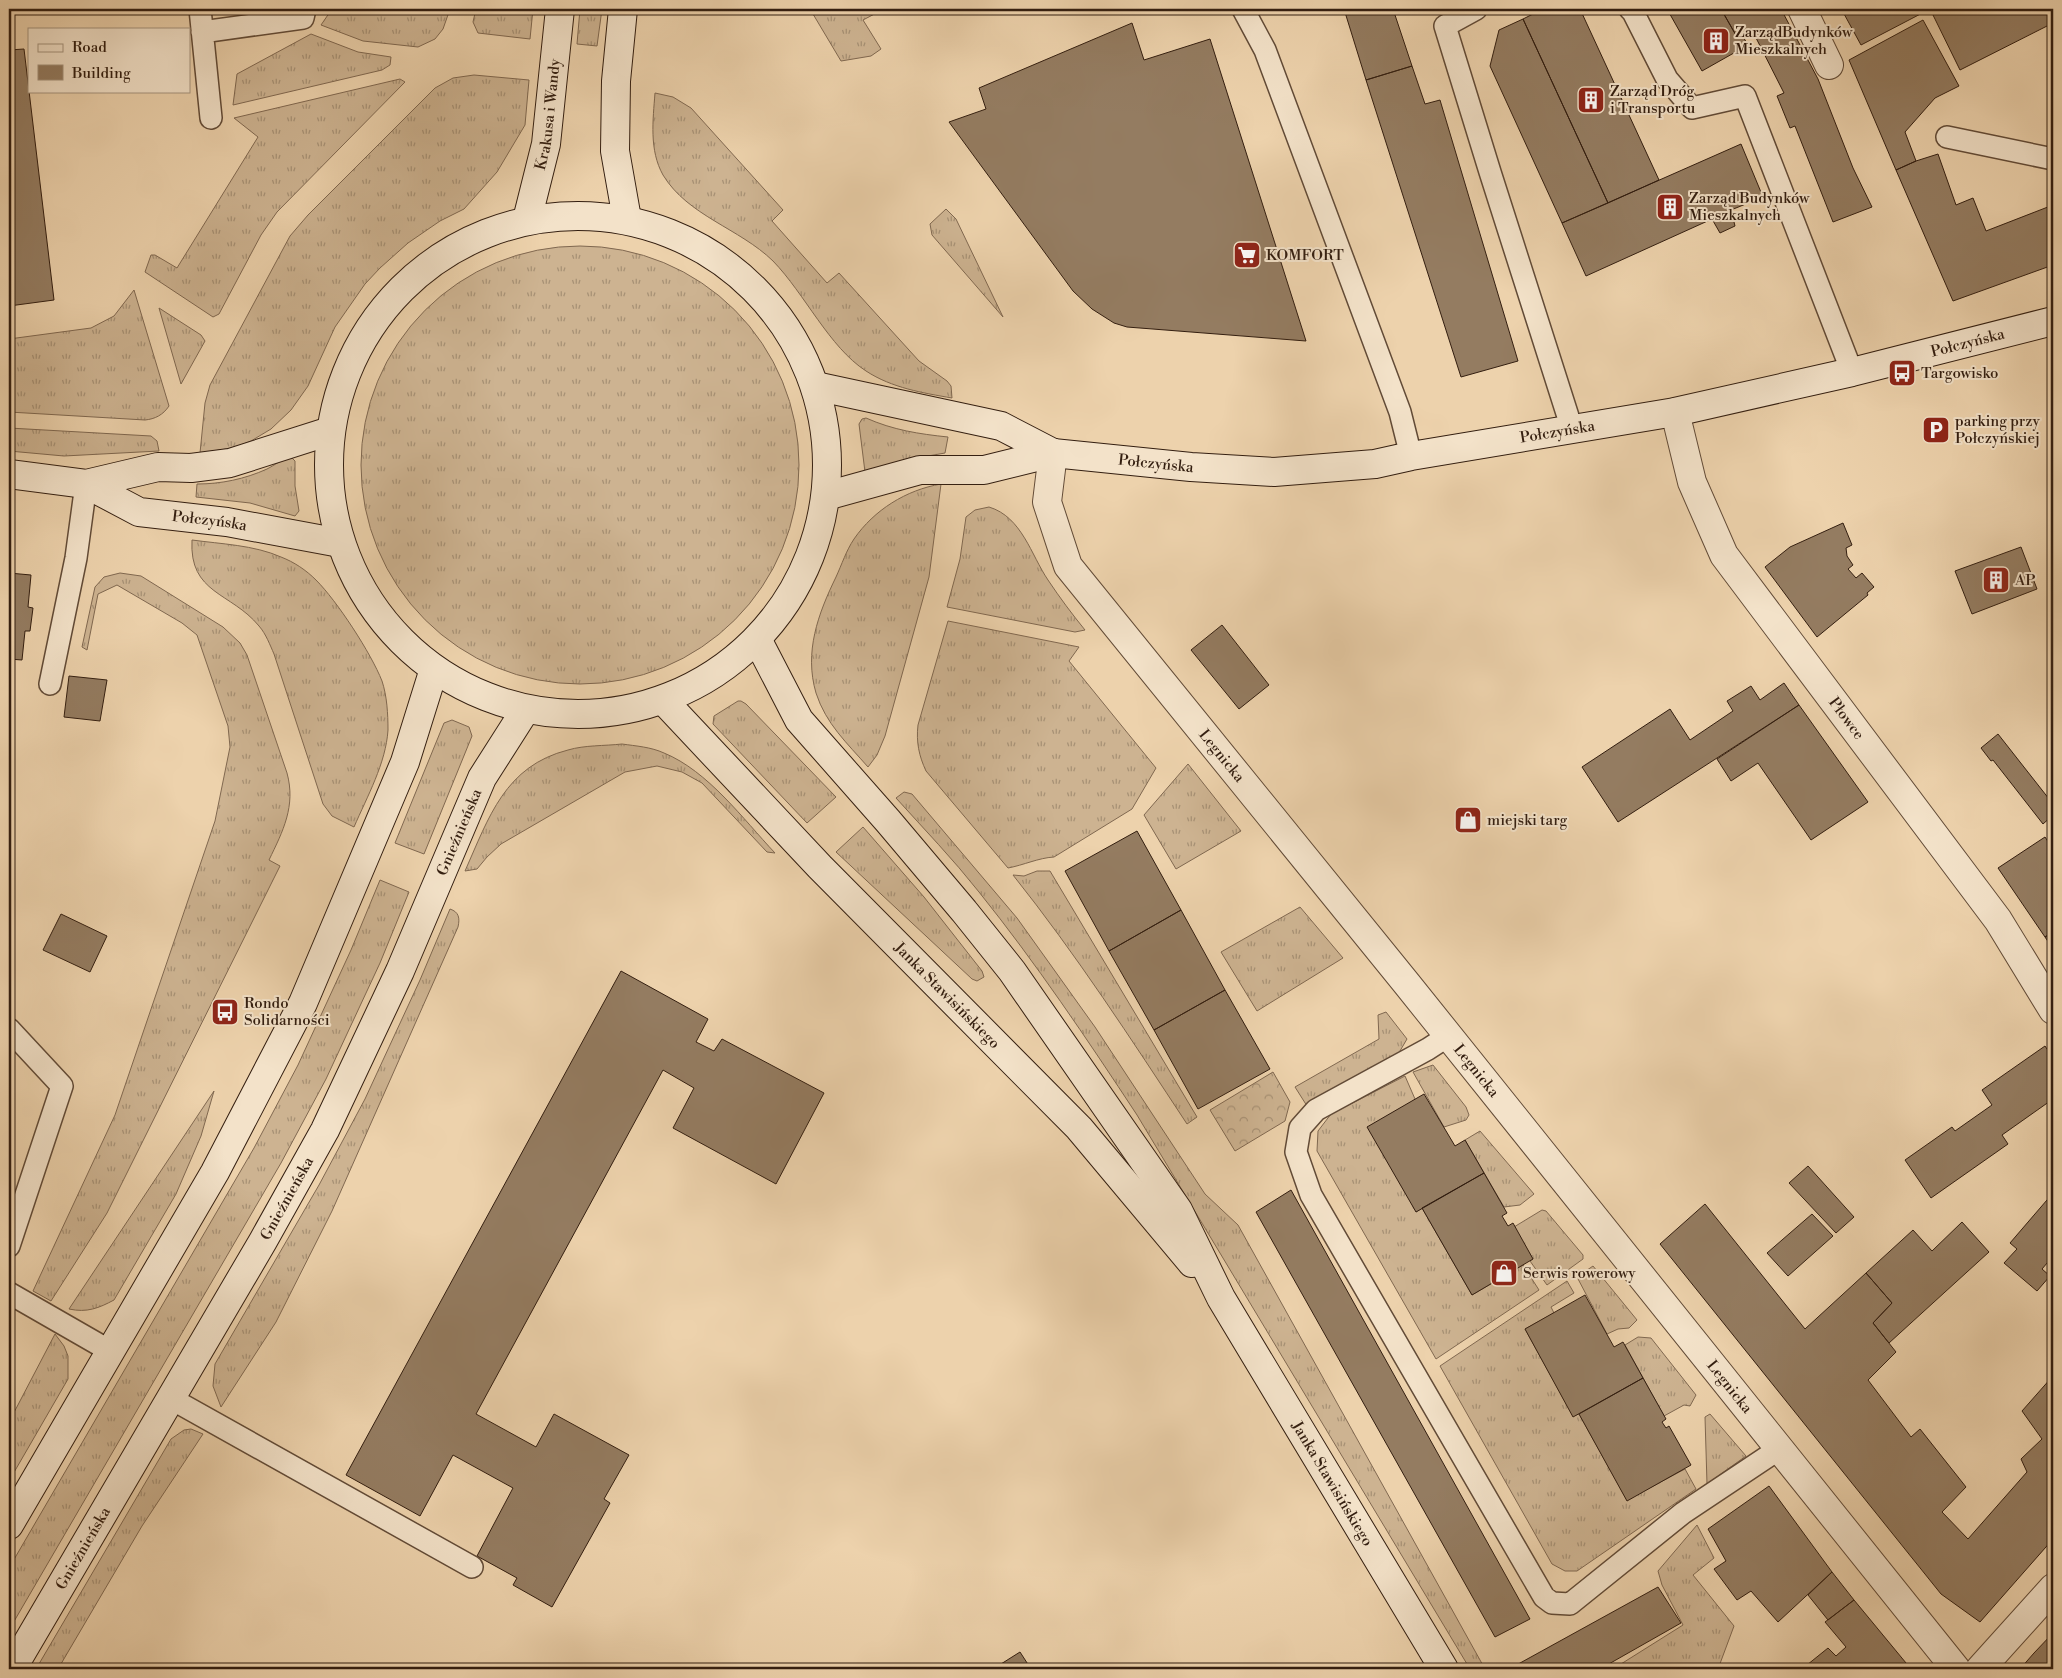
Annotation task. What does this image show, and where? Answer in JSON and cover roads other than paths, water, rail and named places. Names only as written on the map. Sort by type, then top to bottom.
[{"type":"street","name":"Krakusa i Wandy","points":[[527,220],[546,144],[560,9]]},
{"type":"street","points":[[623,9],[616,81],[615,151],[627,219]]},
{"type":"street","points":[[1802,9],[1829,65]]},
{"type":"street","points":[[577,215],[627,219],[677,235],[723,261],[762,296],[794,338],[816,386],[826,441],[826,496],[818,536],[803,573],[783,608],[758,639],[714,675],[663,700],[609,712],[572,715],[526,709],[478,694],[434,669],[394,634],[362,591],[340,543],[329,488],[330,431],[346,372],[376,318],[418,273],[469,240],[527,220],[577,215]]},
{"type":"street","name":"Połczyńska","points":[[826,496],[920,470],[984,470],[1053,453],[1191,467],[1274,472],[1375,464],[1411,456],[1675,412],[1852,372],[2053,321]]},
{"type":"street","name":"Połczyńska","points":[[816,386],[1001,426],[1053,453]]},
{"type":"street","name":"Płowce","points":[[1675,412],[1692,482],[1724,555],[1998,920],[2053,1010]]},
{"type":"street","name":"Połczyńska","points":[[86,484],[158,467],[191,468],[230,463],[330,431]]},
{"type":"street","name":"Legnicka","points":[[1053,453],[1047,502],[1068,566],[1956,1669]]},
{"type":"street","name":"Połczyńska","points":[[9,474],[86,484],[139,512],[227,522],[340,543]]},
{"type":"street","name":"Janka Stawisińskiego","points":[[758,639],[798,720],[888,821],[1012,971],[1178,1210],[1222,1298],[1444,1669]]},
{"type":"street","points":[[9,1525],[215,1172],[307,994],[405,762],[434,669]]},
{"type":"street","name":"Janka Stawisińskiego","points":[[663,700],[816,862],[1080,1128],[1222,1298]]},
{"type":"street","name":"Gnieźnieńska","points":[[12,1669],[325,1130],[400,971],[482,778],[526,709]]},
{"type":"street","points":[[1980,1669],[2053,1588]]},
{"type":"lane","points":[[200,9],[211,118]]},
{"type":"lane","points":[[202,32],[303,18],[306,9]]},
{"type":"lane","points":[[1243,9],[1265,50],[1272,68],[1400,412],[1411,456]]},
{"type":"lane","points":[[1476,9],[1445,26],[1572,429]]},
{"type":"lane","points":[[1630,9],[1666,79],[1692,108],[1745,96],[1852,372]]},
{"type":"lane","points":[[1947,137],[2053,159]]},
{"type":"lane","points":[[50,684],[76,558],[86,484]]},
{"type":"lane","points":[[9,1030],[62,1086],[9,1246]]},
{"type":"lane","points":[[1448,1036],[1428,1049],[1316,1110],[1300,1128],[1296,1152],[1311,1195],[1544,1598],[1552,1603],[1570,1604],[1683,1513],[1780,1449]]},
{"type":"lane","points":[[9,1293],[110,1351]]},
{"type":"lane","points":[[170,1398],[472,1567]]},
{"type":"place","name":"ZarządBudynków Mieszkalnych","points":[[1716,41]]},
{"type":"place","name":"Zarząd Dróg i Transportu","points":[[1591,100]]},
{"type":"place","name":"Zarząd Budynków Mieszkalnych","points":[[1670,207]]},
{"type":"place","name":"KOMFORT","points":[[1247,255]]},
{"type":"place","name":"Targowisko","points":[[1902,373]]},
{"type":"place","name":"parking przy Połczyńskiej","points":[[1936,430]]},
{"type":"place","name":"AP","points":[[1996,580]]},
{"type":"place","name":"miejski targ","points":[[1468,820]]},
{"type":"place","name":"Rondo Solidarności","points":[[225,1012]]},
{"type":"place","name":"Serwis rowerowy","points":[[1504,1273]]}]
